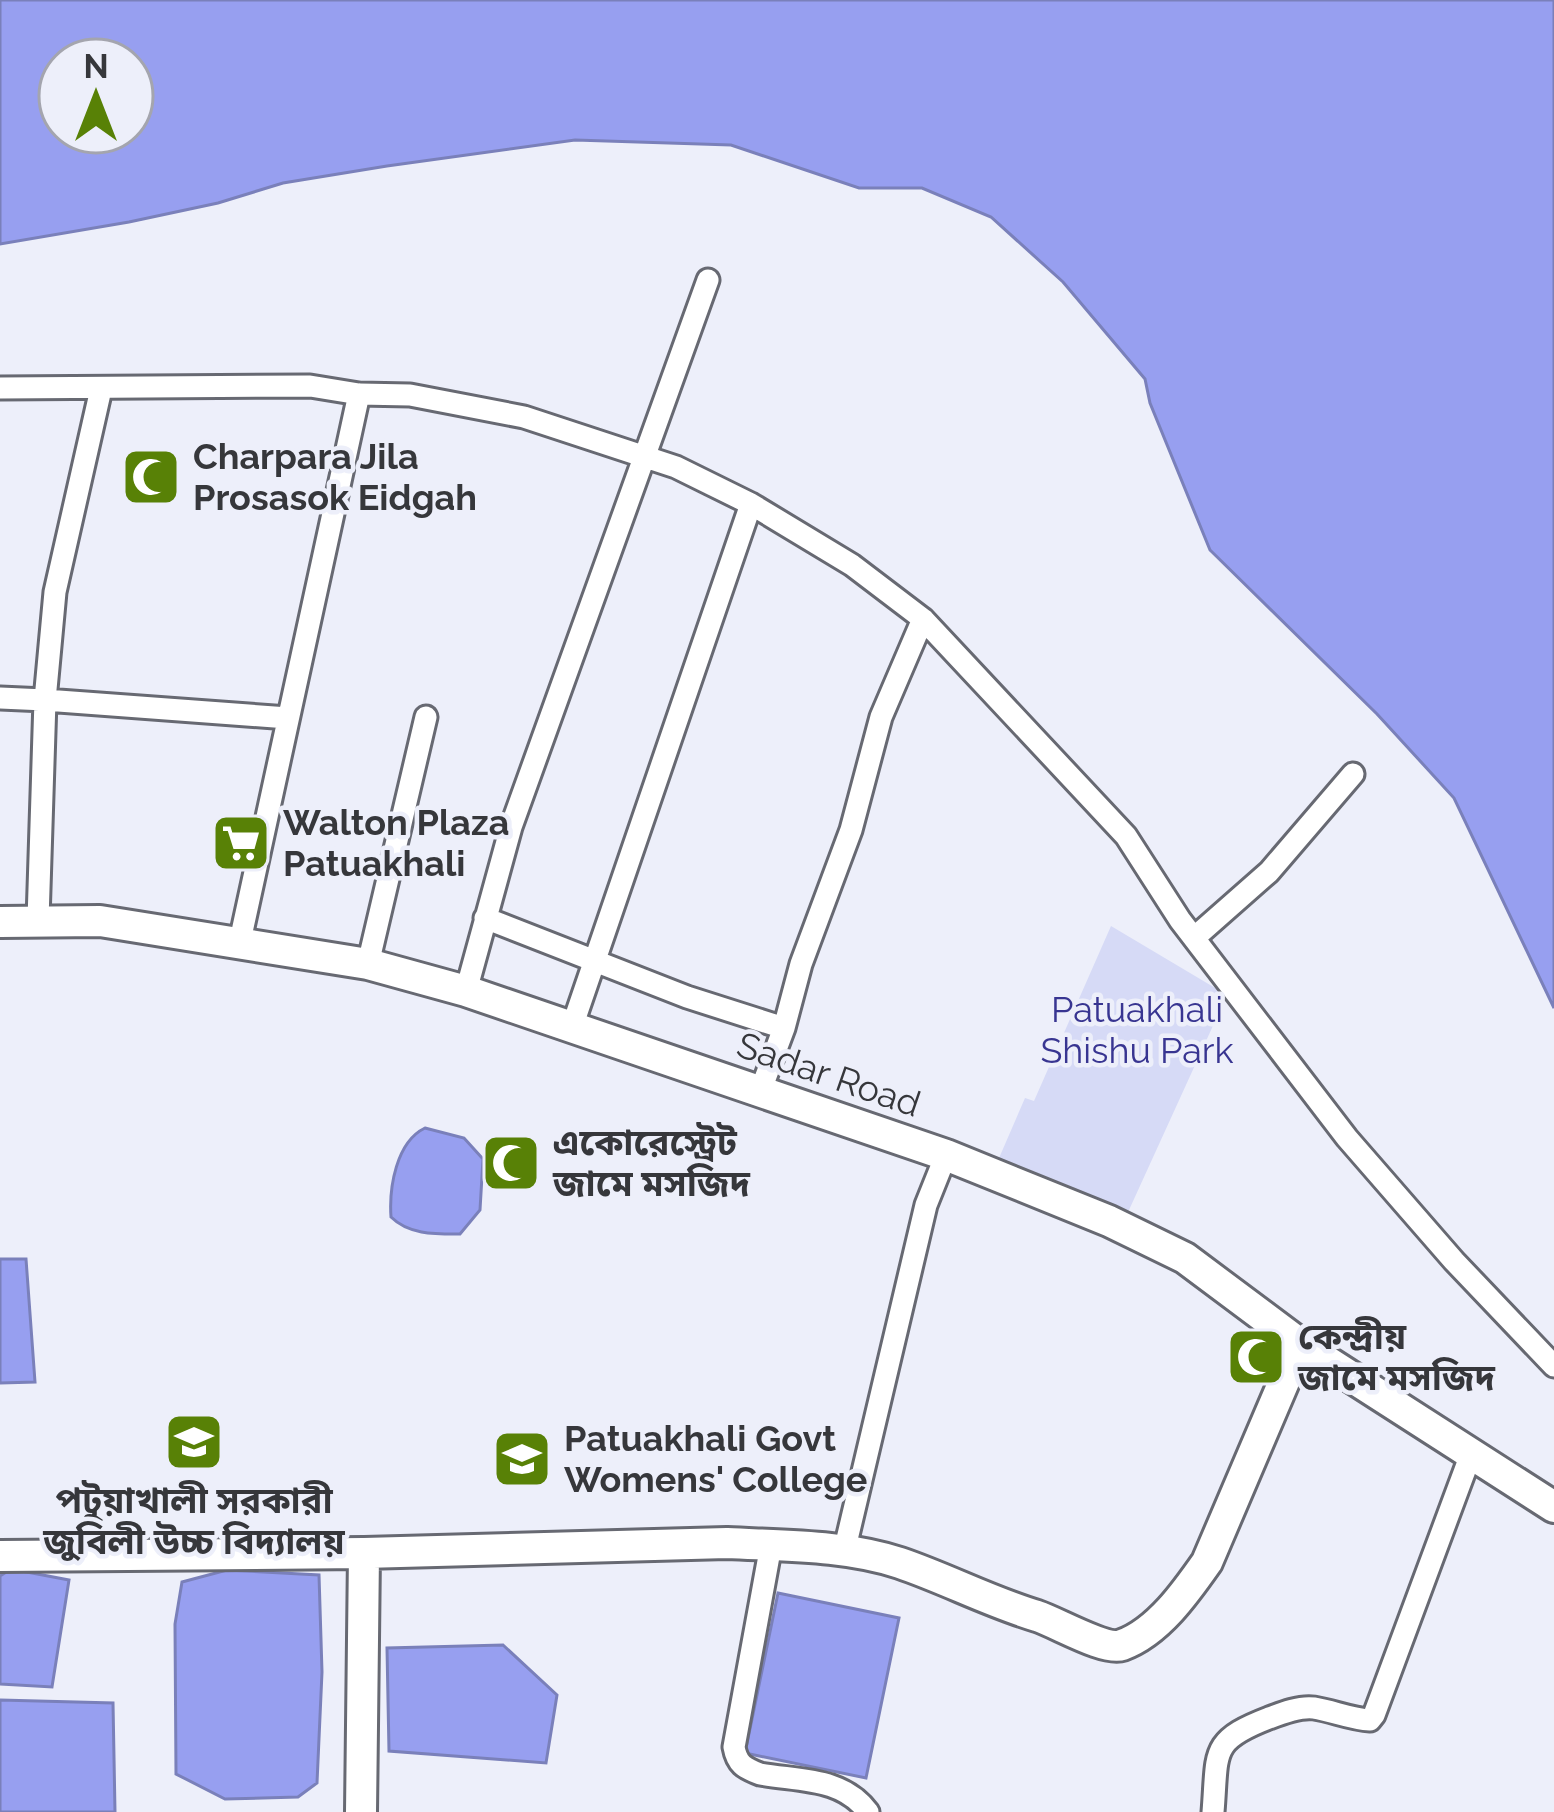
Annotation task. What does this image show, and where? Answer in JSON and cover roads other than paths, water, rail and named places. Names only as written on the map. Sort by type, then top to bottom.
[{"type":"street","points":[[466,991],[511,826],[708,280]]},
{"type":"street","points":[[0,388],[310,386],[410,395],[524,417],[646,457],[751,504],[852,566],[923,619],[1126,836],[1194,938],[1346,1138],[1554,1366]]},
{"type":"street","points":[[38,920],[55,592],[101,389]]},
{"type":"street","points":[[240,941],[359,394]]},
{"type":"street","points":[[572,1027],[751,504]]},
{"type":"street","points":[[760,1091],[851,830],[881,717],[923,619]]},
{"type":"street","points":[[0,698],[288,718]]},
{"type":"street","points":[[368,964],[426,716]]},
{"type":"street","points":[[1194,938],[1269,872],[1353,774]]},
{"type":"street","points":[[485,918],[784,1028]]},
{"type":"street","name":"Sadar Road","points":[[0,922],[100,921],[368,964],[466,991],[946,1155],[1185,1258],[1300,1344],[1554,1507]]},
{"type":"street","points":[[844,1552],[926,1205],[946,1155]]},
{"type":"street","points":[[0,1556],[771,1545],[898,1562],[1068,1626],[1105,1646],[1119,1646],[1157,1621],[1207,1562],[1300,1344]]},
{"type":"street","points":[[1213,1812],[1216,1773],[1227,1736],[1309,1707],[1359,1719],[1370,1720],[1374,1715],[1471,1454]]},
{"type":"street","points":[[771,1545],[734,1747],[736,1758],[760,1774],[839,1786],[868,1812]]},
{"type":"street","points":[[361,1812],[364,1553]]},
{"type":"water","points":[[0,0],[1554,0],[1554,1008],[1454,798],[1377,714],[1210,550],[1150,403],[1145,379],[1063,282],[991,217],[922,188],[859,188],[731,145],[575,140],[283,183],[129,222],[0,244]]},
{"type":"water","points":[[425,1128],[464,1138],[483,1159],[480,1210],[460,1234],[414,1230],[391,1217],[393,1180],[401,1155]]},
{"type":"water","points":[[0,1259],[26,1259],[35,1382],[0,1383]]},
{"type":"water","points":[[11,1569],[69,1580],[52,1687],[0,1684],[0,1576]]},
{"type":"water","points":[[227,1570],[319,1575],[322,1672],[317,1783],[298,1797],[225,1799],[176,1774],[175,1624],[182,1582]]},
{"type":"water","points":[[778,1593],[899,1618],[866,1778],[745,1753]]},
{"type":"water","points":[[503,1645],[557,1695],[546,1763],[389,1751],[387,1648]]},
{"type":"water","points":[[0,1700],[113,1703],[115,1812],[0,1812]]},
{"type":"place","name":"Charpara Jila Prosasok Eidgah","points":[[151,477]]},
{"type":"place","name":"Walton Plaza Patuakhali","points":[[241,843]]},
{"type":"place","name":"একোরেস্ট্রেট জামে মসজিদ","points":[[511,1163]]},
{"type":"place","name":"কেন্দ্রীয় জামে মসজিদ","points":[[1256,1357]]},
{"type":"place","name":"পটুয়াখালী সরকারী জুবিলী উচ্চ বিদ্যালয়","points":[[194,1442]]},
{"type":"place","name":"Patuakhali Govt Womens' College","points":[[522,1459]]},
{"type":"park label","name":"Patuakhali Shishu Park","points":[[1137,1030]]}]
